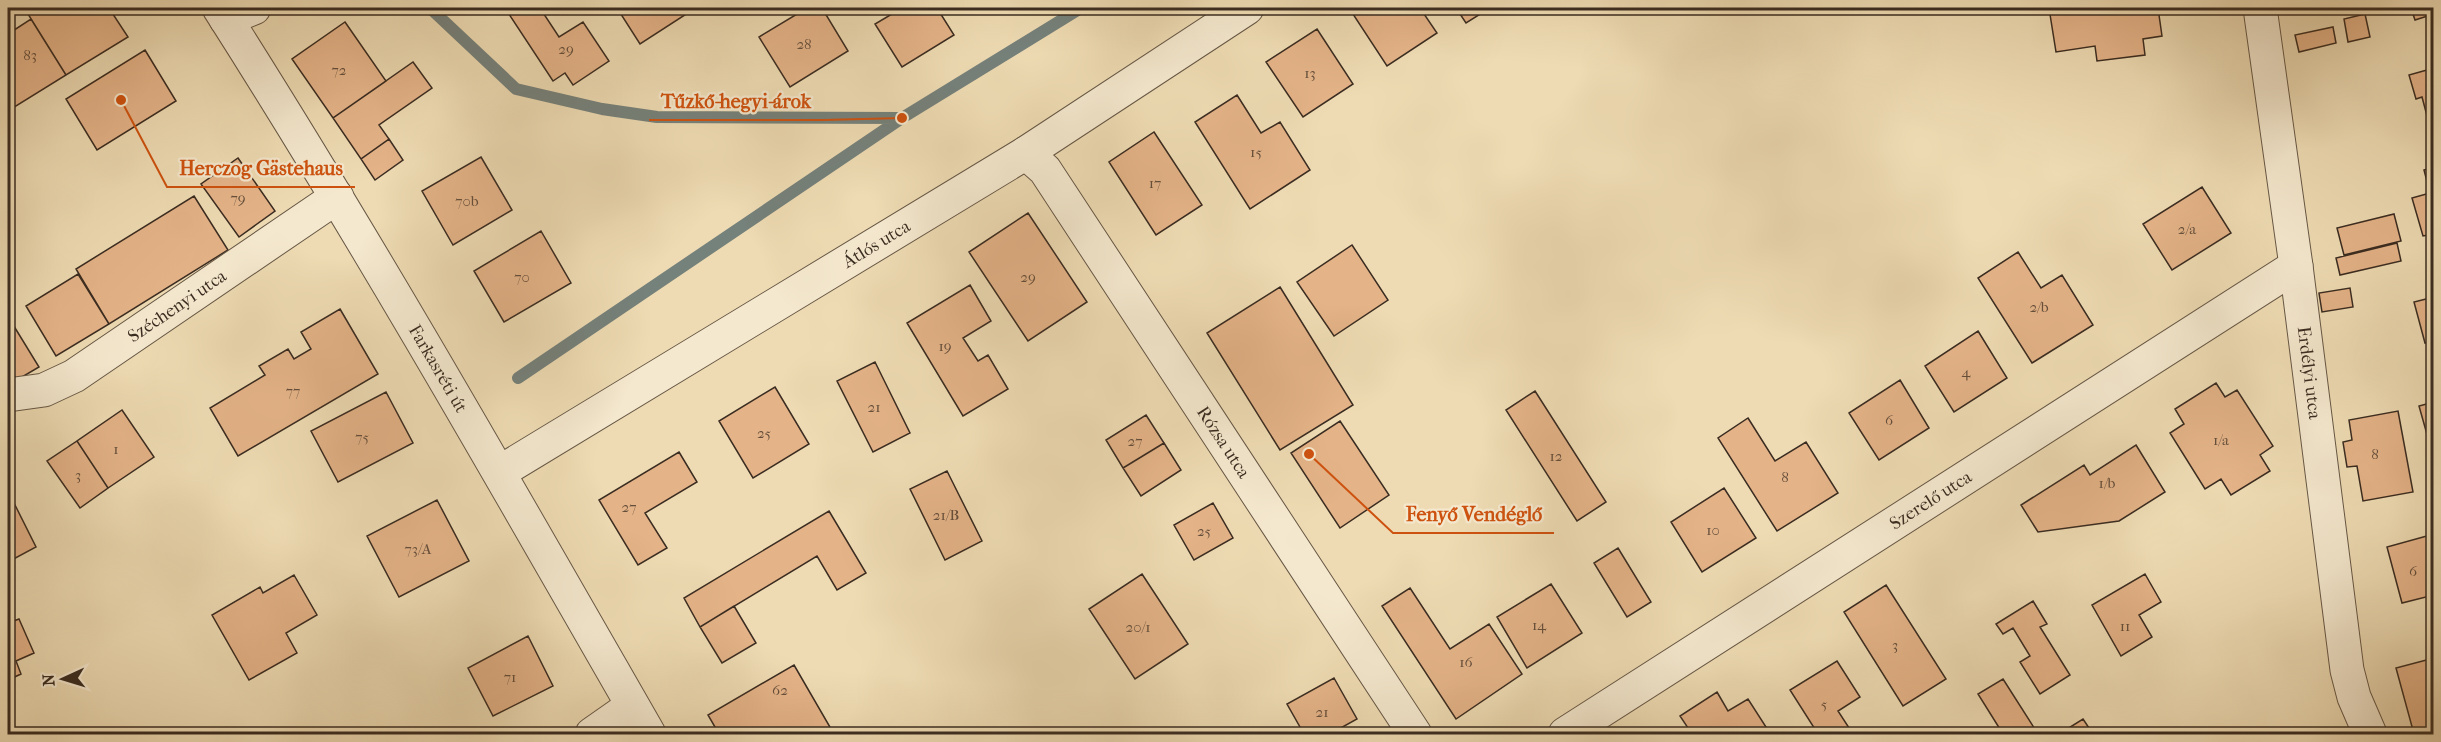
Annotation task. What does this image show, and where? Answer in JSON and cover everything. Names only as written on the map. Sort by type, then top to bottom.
[{"type":"street","name":"Átlós utca","points":[[500,472],[1026,153],[1247,8]]},
{"type":"street","name":"Erdélyi utca","points":[[2260,8],[2348,670],[2354,697],[2370,735]]},
{"type":"street","name":"Farkasréti út","points":[[233,12],[337,196],[500,472],[649,735]]},
{"type":"street","name":"Rózsa utca","points":[[1026,153],[1045,170],[1415,735]]},
{"type":"street","name":"Széchenyi utca","points":[[8,395],[44,390],[74,376],[337,196]]},
{"type":"street","name":"Szerelő utca","points":[[1565,735],[2296,266]]},
{"type":"street","points":[[592,735],[632,706]]},
{"type":"building","points":[[38,8],[109,8],[128,37],[66,75],[28,14]]},
{"type":"building","points":[[505,8],[540,8],[559,37],[583,22],[609,61],[573,85],[565,73],[553,81]]},
{"type":"building","points":[[617,8],[689,8],[691,11],[640,44]]},
{"type":"building","points":[[807,8],[822,8],[848,51],[790,87],[759,37]]},
{"type":"building","points":[[902,8],[937,8],[954,35],[902,67],[875,24]]},
{"type":"building","points":[[1349,8],[1420,8],[1437,33],[1387,66]]},
{"type":"building","points":[[1456,8],[1490,8],[1466,23]]},
{"type":"building","points":[[2049,8],[2158,8],[2162,36],[2143,39],[2145,55],[2097,61],[2095,46],[2056,52]]},
{"type":"building","points":[[2411,8],[2434,8],[2434,14],[2415,20]]},
{"type":"building","points":[[2365,14],[2370,37],[2348,42],[2344,19]]},
{"type":"building","points":[[31,19],[66,75],[8,111],[8,34]]},
{"type":"building","points":[[345,22],[386,81],[333,118],[292,59]]},
{"type":"building","points":[[2333,27],[2336,43],[2299,52],[2295,35]]},
{"type":"building","points":[[1317,29],[1353,84],[1303,117],[1266,62]]},
{"type":"building","points":[[145,50],[176,101],[97,150],[66,99]]},
{"type":"building","points":[[413,62],[432,88],[379,125],[389,139],[361,159],[333,118]]},
{"type":"building","points":[[2434,68],[2434,131],[2431,131],[2422,97],[2416,99],[2409,75]]},
{"type":"building","points":[[1237,95],[1261,133],[1280,122],[1310,170],[1250,209],[1195,122]]},
{"type":"building","points":[[1154,132],[1202,205],[1156,235],[1109,162]]},
{"type":"building","points":[[389,139],[403,160],[375,180],[361,159]]},
{"type":"building","points":[[481,157],[512,210],[453,245],[422,191]]},
{"type":"building","points":[[238,158],[275,211],[239,237],[201,184]]},
{"type":"building","points":[[2434,167],[2434,234],[2423,236],[2412,198],[2430,193],[2424,170]]},
{"type":"building","points":[[2202,187],[2231,233],[2172,270],[2143,224]]},
{"type":"building","points":[[194,196],[228,250],[109,324],[76,269]]},
{"type":"building","points":[[1028,213],[1087,302],[1028,341],[969,252]]},
{"type":"building","points":[[2394,214],[2401,241],[2344,255],[2337,228]]},
{"type":"building","points":[[541,231],[571,283],[504,322],[474,271]]},
{"type":"building","points":[[2397,243],[2401,261],[2340,275],[2336,258]]},
{"type":"building","points":[[1352,245],[1388,300],[1334,336],[1297,282]]},
{"type":"building","points":[[2018,252],[2041,288],[2062,275],[2093,325],[2032,363],[1978,278]]},
{"type":"building","points":[[78,274],[109,324],[56,356],[26,306]]},
{"type":"building","points":[[970,285],[991,321],[963,338],[978,361],[988,355],[1008,389],[963,416],[907,323]]},
{"type":"building","points":[[1280,287],[1353,405],[1280,450],[1207,333]]},
{"type":"building","points":[[2350,288],[2353,307],[2322,312],[2319,293]]},
{"type":"building","points":[[2434,297],[2434,341],[2425,343],[2414,302]]},
{"type":"building","points":[[340,309],[378,374],[238,456],[210,408],[265,375],[259,366],[288,349],[294,359],[311,349],[301,332]]},
{"type":"building","points":[[12,323],[39,367],[17,380],[10,369],[8,371],[8,325]]},
{"type":"building","points":[[1978,331],[2007,378],[1954,412],[1925,366]]},
{"type":"building","points":[[875,362],[910,433],[873,452],[837,381]]},
{"type":"building","points":[[1900,380],[1929,428],[1879,460],[1849,413]]},
{"type":"building","points":[[2216,383],[2225,397],[2237,390],[2273,446],[2260,455],[2270,471],[2231,495],[2221,479],[2205,489],[2170,433],[2184,424],[2175,409]]},
{"type":"building","points":[[775,387],[809,444],[753,478],[719,421]]},
{"type":"building","points":[[1535,391],[1606,502],[1577,521],[1506,410]]},
{"type":"building","points":[[386,392],[413,443],[338,482],[311,431]]},
{"type":"building","points":[[2434,402],[2434,444],[2430,445],[2419,406]]},
{"type":"building","points":[[122,410],[154,457],[108,488],[77,441]]},
{"type":"building","points":[[2398,411],[2413,492],[2363,501],[2357,466],[2347,467],[2343,442],[2352,440],[2349,420]]},
{"type":"building","points":[[1146,415],[1164,443],[1123,468],[1106,440]]},
{"type":"building","points":[[1748,418],[1775,461],[1806,442],[1838,493],[1777,531],[1718,438]]},
{"type":"building","points":[[1340,421],[1389,495],[1340,528],[1291,453]]},
{"type":"building","points":[[77,441],[108,488],[80,508],[47,461]]},
{"type":"building","points":[[1164,443],[1181,470],[1141,496],[1123,468]]},
{"type":"building","points":[[2136,445],[2165,492],[2119,521],[2038,532],[2021,505],[2084,465],[2090,475]]},
{"type":"building","points":[[679,452],[697,482],[645,513],[667,548],[638,565],[599,500]]},
{"type":"building","points":[[947,471],[982,541],[945,560],[910,489]]},
{"type":"building","points":[[1724,488],[1756,538],[1702,572],[1671,522]]},
{"type":"building","points":[[8,491],[36,547],[8,562]]},
{"type":"building","points":[[437,500],[469,561],[399,597],[367,536]]},
{"type":"building","points":[[1213,503],[1233,538],[1194,560],[1174,525]]},
{"type":"building","points":[[829,511],[866,573],[837,590],[817,556],[700,627],[684,598]]},
{"type":"building","points":[[2434,534],[2434,595],[2402,603],[2387,547]]},
{"type":"building","points":[[1618,548],[1651,602],[1627,617],[1594,563]]},
{"type":"building","points":[[1142,574],[1188,644],[1135,679],[1089,609]]},
{"type":"building","points":[[2145,574],[2161,602],[2139,615],[2152,637],[2121,656],[2092,605]]},
{"type":"building","points":[[294,575],[317,615],[286,633],[297,653],[249,680],[212,615],[260,587],[263,593]]},
{"type":"building","points":[[1551,584],[1582,633],[1527,668],[1497,617]]},
{"type":"building","points":[[1886,585],[1946,679],[1903,706],[1844,612]]},
{"type":"building","points":[[1410,588],[1450,649],[1489,624],[1522,674],[1456,719],[1382,606]]},
{"type":"building","points":[[2033,601],[2047,624],[2040,627],[2070,675],[2040,694],[2020,662],[2030,656],[2013,628],[2003,634],[1996,624]]},
{"type":"building","points":[[734,606],[756,643],[722,663],[700,627]]},
{"type":"building","points":[[19,619],[34,653],[16,661],[21,674],[8,680],[8,623]]},
{"type":"building","points":[[528,636],[553,686],[493,716],[468,668]]},
{"type":"building","points":[[2434,658],[2434,733],[2414,734],[2396,668]]},
{"type":"building","points":[[1837,661],[1860,697],[1838,711],[1853,734],[1818,734],[1790,690]]},
{"type":"building","points":[[794,665],[834,734],[719,734],[708,715]]},
{"type":"building","points":[[1334,678],[1357,719],[1330,734],[1304,734],[1287,704]]},
{"type":"building","points":[[2003,679],[2038,734],[2003,734],[1978,694]]},
{"type":"building","points":[[1717,692],[1728,711],[1748,699],[1766,727],[1754,734],[1692,734],[1680,716]]},
{"type":"building","points":[[2083,719],[2093,734],[2059,734]]},
{"type":"building","points":[[1874,728],[1878,734],[1857,734]]},
{"type":"waterway","points":[[430,8],[516,89],[602,109],[657,117],[902,118],[1081,8]]},
{"type":"waterway","points":[[518,378],[902,118]]},
{"type":"place","name":"Herczog Gästehaus","points":[[121,100]]},
{"type":"place","name":"Tűzkő-hegyi-árok","points":[[902,118]]},
{"type":"place","name":"Fenyő Vendéglő","points":[[1309,454]]}]
